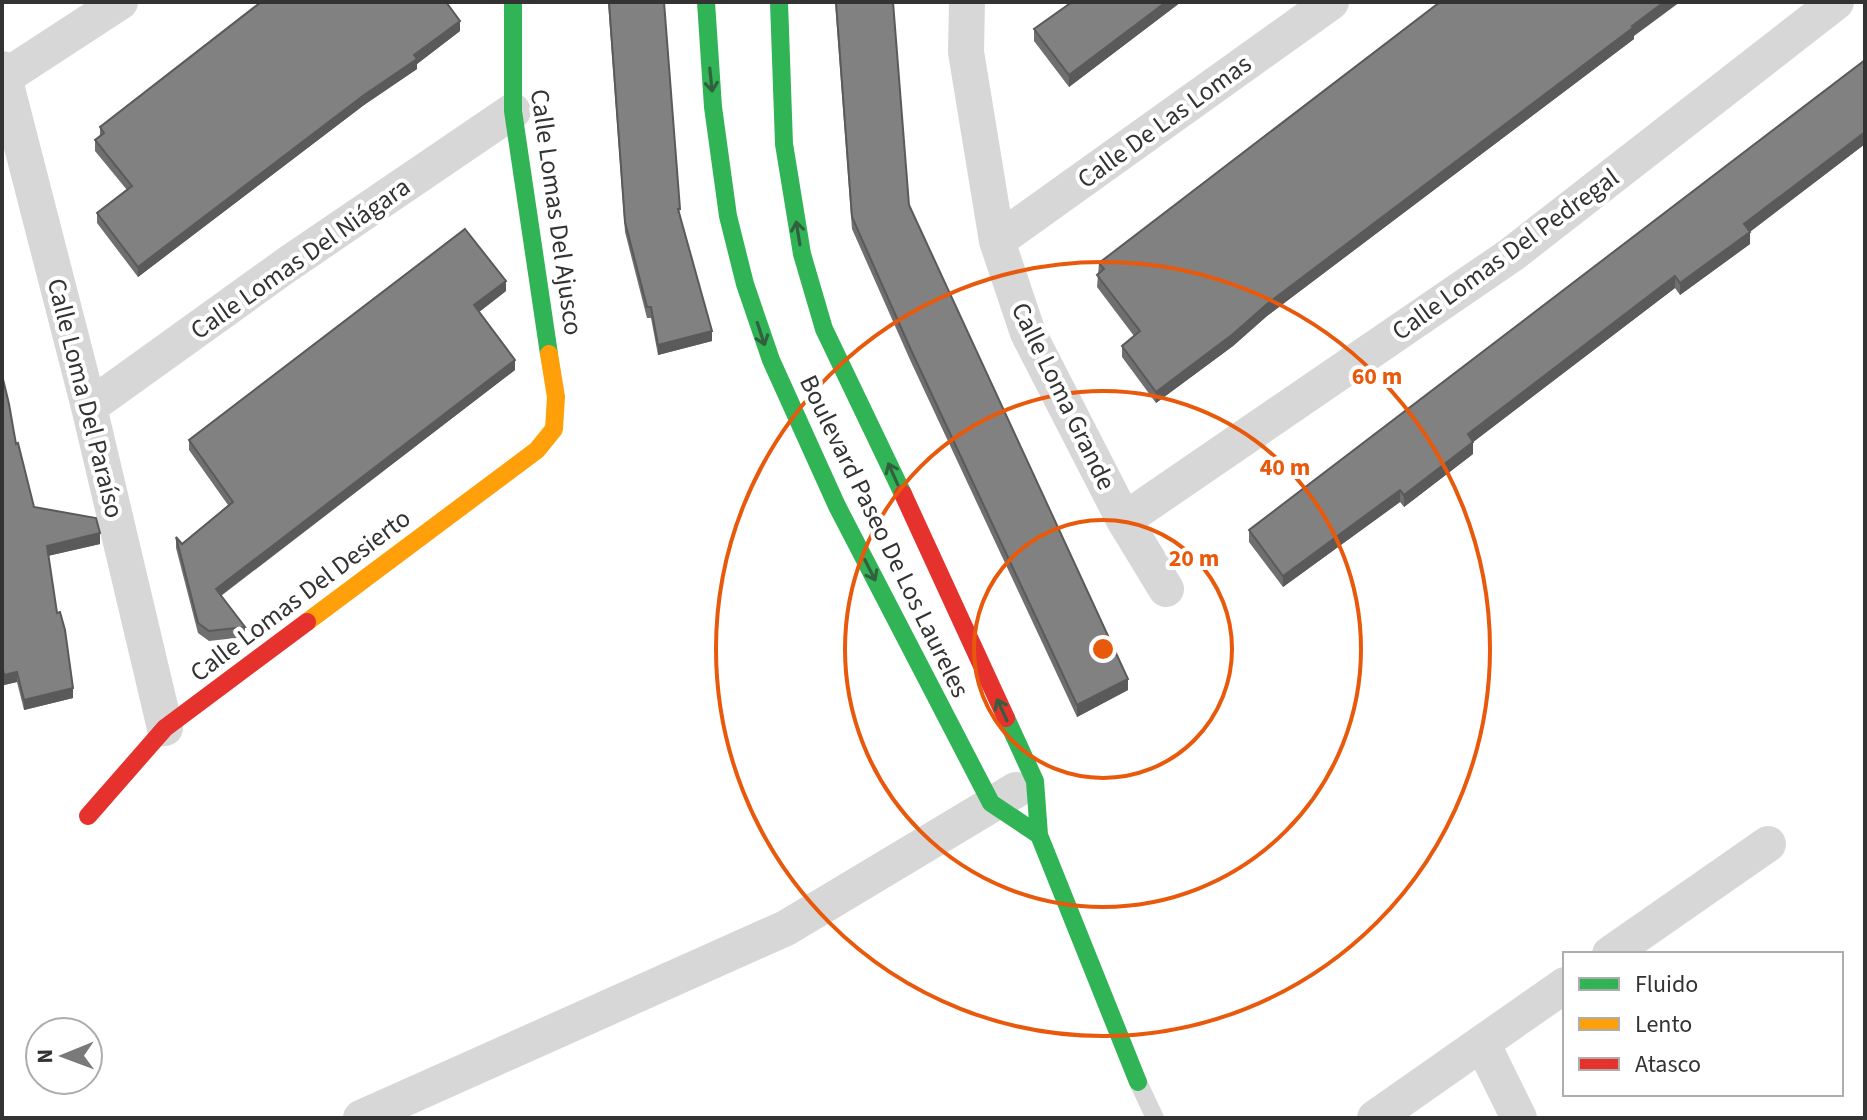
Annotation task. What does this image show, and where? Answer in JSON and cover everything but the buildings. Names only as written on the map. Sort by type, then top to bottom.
[{"type":"street","points":[[3,73],[120,2]]},
{"type":"street","name":"Calle Lomas Del Ajusco","points":[[513,2],[513,111],[556,397],[554,429]]},
{"type":"street","name":"Boulevard Paseo De Los Laureles","points":[[706,2],[707,43],[724,196],[744,281],[768,356],[809,452],[991,803]]},
{"type":"street","name":"Boulevard Paseo De Los Laureles","points":[[779,2],[784,144],[802,254],[824,329],[860,400],[1035,781]]},
{"type":"street","name":"Calle Loma Grande","points":[[967,2],[966,52],[997,241],[1028,333],[1124,520],[1166,589]]},
{"type":"street","name":"Calle De Las Lomas","points":[[997,241],[1331,2]]},
{"type":"street","name":"Calle Lomas Del Pedregal","points":[[1124,520],[1511,255],[1836,2]]},
{"type":"street","name":"Calle Loma Del Paraíso","points":[[3,73],[89,407],[165,728]]},
{"type":"street","name":"Calle Lomas Del Niágara","points":[[89,407],[288,264],[513,111]]},
{"type":"street","name":"Calle Lomas Del Desierto","points":[[88,816],[165,728],[537,450],[554,429]]},
{"type":"street","points":[[361,1118],[786,928],[991,803],[1035,781],[1039,835],[1138,1082]]},
{"type":"street","points":[[991,803],[1039,835]]},
{"type":"street","points":[[1613,952],[1768,844]]},
{"type":"street","points":[[1375,1118],[1563,986]]},
{"type":"street","points":[[1482,1043],[1519,1118]]},
{"type":"lane","points":[[1138,1082],[1155,1118]]},
{"type":"traffic: fast","points":[[513,2],[513,111],[549,354]]},
{"type":"traffic: fast","points":[[706,2],[713,107],[728,216],[745,284],[771,360],[837,506],[991,803],[1039,835]]},
{"type":"traffic: fast","points":[[779,2],[784,144],[802,254],[824,329],[903,494]]},
{"type":"traffic: fast","points":[[1006,718],[1035,781],[1039,835],[1138,1082]]},
{"type":"traffic: slow","points":[[307,622],[537,450],[554,429],[556,397],[549,354]]},
{"type":"traffic: jam","points":[[903,494],[1006,718]]},
{"type":"traffic: jam","points":[[88,816],[165,728],[307,622]]}]
